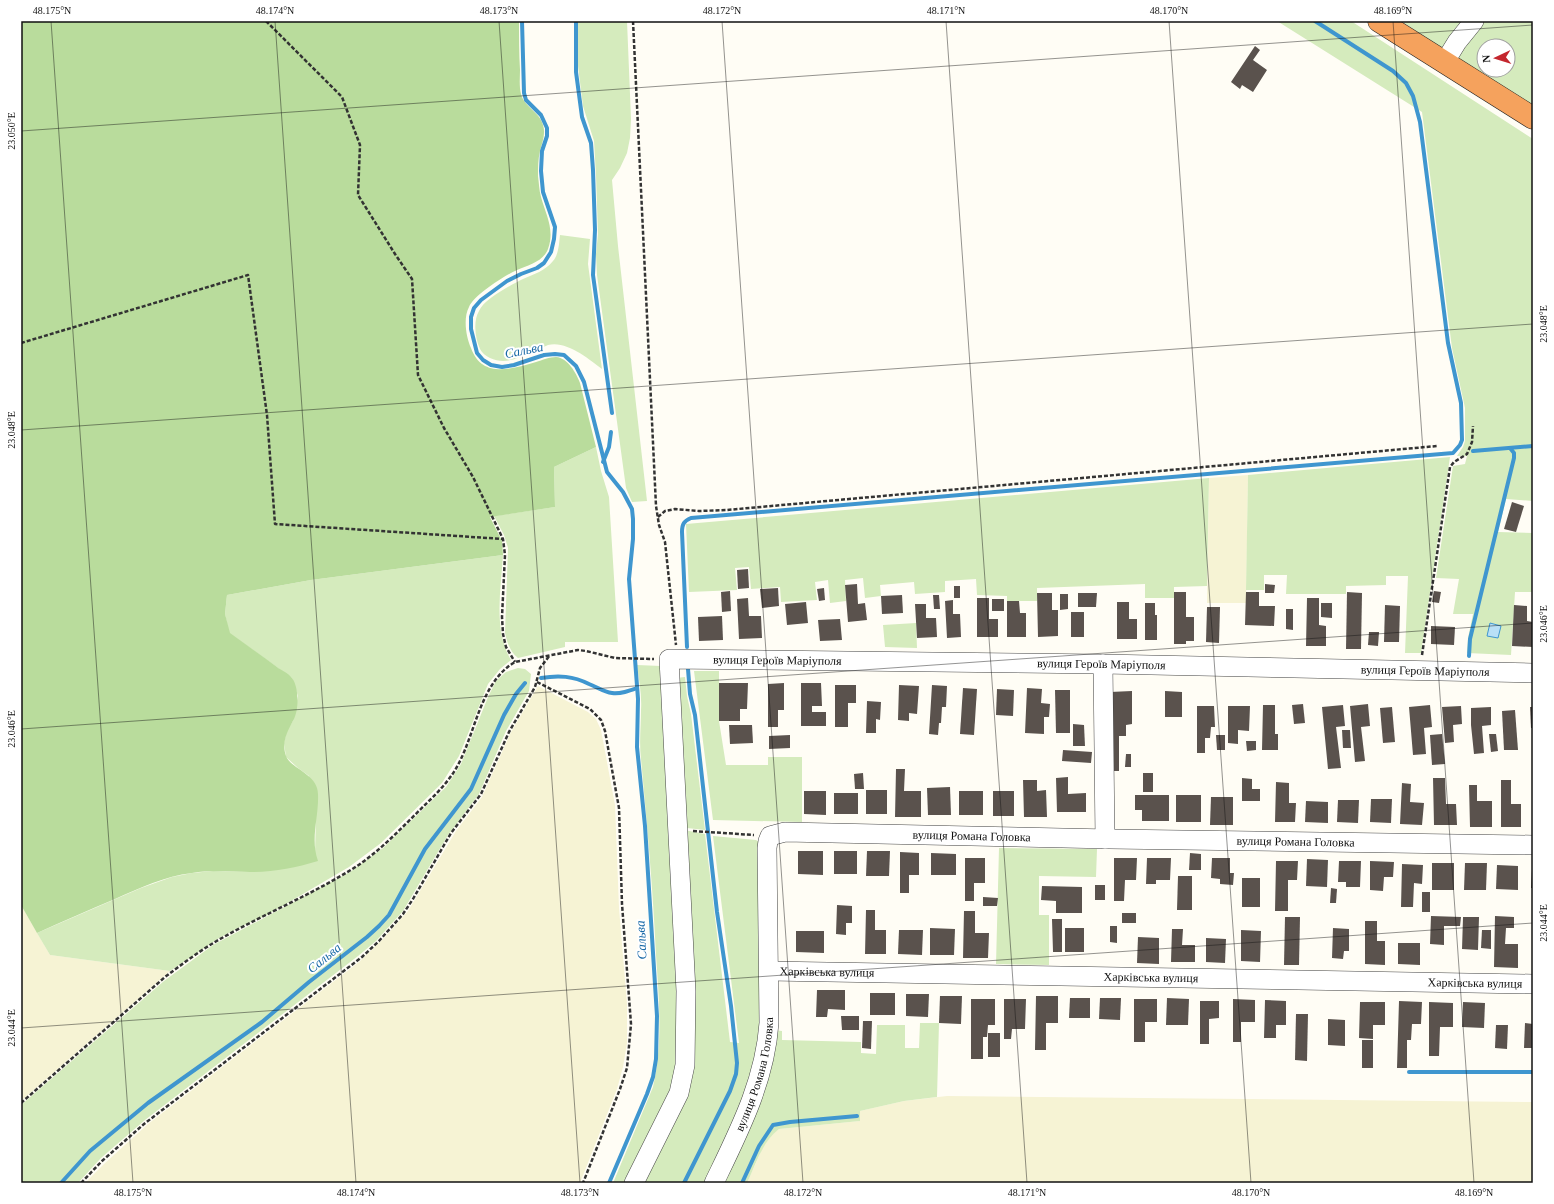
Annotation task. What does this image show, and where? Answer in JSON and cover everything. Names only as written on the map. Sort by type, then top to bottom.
[{"type":"highway","points":[[1379,21],[1533,118]]},
{"type":"street","points":[[1444,63],[1457,42],[1474,21]]},
{"type":"street","points":[[634,1183],[679,1093],[685,1065],[686,991],[673,659]]},
{"type":"street","name":"вулиця Героїв Маріуполя","points":[[673,659],[1103,664],[1533,674]]},
{"type":"street","points":[[1103,664],[1105,839]]},
{"type":"street","name":"вулиця Романа Головка","points":[[714,1183],[751,1104],[764,1061],[769,1023],[767,848],[770,836],[785,832],[1105,839],[1533,845]]},
{"type":"street","name":"Харківська вулиця","points":[[769,971],[1533,984]]},
{"type":"path","points":[[266,21],[342,97],[360,145],[358,195],[412,279],[418,375],[444,428],[473,477],[503,539],[505,555],[502,617],[503,634],[506,647],[515,662]]},
{"type":"path","points":[[632,21],[655,483],[658,517],[665,542],[673,659]]},
{"type":"path","points":[[21,343],[248,275],[268,415],[275,524],[503,539]]},
{"type":"path","points":[[1420,671],[1450,467],[1454,462],[1467,454],[1472,442],[1472,426]]},
{"type":"path","points":[[658,517],[668,510],[727,510],[1438,446]]},
{"type":"path","points":[[21,1103],[166,977],[190,959],[222,938],[286,906],[353,868],[383,845],[446,783],[460,759],[493,681],[503,670],[515,662],[569,651],[586,650],[604,656],[639,659]]},
{"type":"path","points":[[81,1183],[144,1124],[362,957],[394,925],[410,904],[452,833],[481,794],[508,732],[537,682],[543,662],[550,654]]},
{"type":"path","points":[[537,682],[590,709],[600,720],[605,731],[618,808],[622,904],[630,996],[630,1046],[627,1068],[620,1089],[583,1183]]},
{"type":"path","points":[[699,832],[770,836]]},
{"type":"shaded area","points":[[1248,475],[1246,603],[1207,603],[1209,478]]},
{"type":"shaded area","points":[[538,686],[588,712],[596,719],[601,730],[615,805],[619,908],[627,1004],[627,1043],[617,1089],[580,1183],[85,1183],[148,1124],[359,962],[383,939],[408,911],[456,831],[482,797],[511,732]]},
{"type":"shaded area","points":[[21,905],[50,955],[170,971],[21,1101]]},
{"type":"shaded area","points":[[947,1096],[1533,1102],[1533,1183],[747,1183],[763,1147],[772,1134],[779,1129],[860,1121],[860,1111],[904,1101]]},
{"type":"green space","points":[[21,21],[519,21],[521,94],[525,102],[539,116],[544,128],[539,157],[538,176],[540,194],[550,229],[550,242],[543,257],[497,281],[472,302],[466,316],[467,333],[469,344],[476,358],[482,364],[490,368],[508,369],[554,357],[560,358],[568,363],[580,383],[596,447],[554,467],[555,507],[490,517],[502,541],[503,555],[311,580],[227,595],[225,614],[230,633],[289,675],[296,687],[298,698],[296,715],[286,736],[284,746],[286,756],[289,761],[314,781],[317,787],[318,803],[315,844],[318,861],[293,868],[259,872],[199,872],[172,877],[143,887],[37,933],[21,905]]},
{"type":"green space","points":[[578,21],[627,21],[631,119],[630,138],[627,153],[612,180],[647,501],[632,502],[626,488],[597,275],[596,254],[598,234],[594,141],[583,106],[578,66]]},
{"type":"green space","points":[[1277,21],[1351,21],[1533,139],[1533,501],[1506,499],[1498,532],[1533,533],[1533,592],[1515,592],[1511,655],[1467,653],[1468,638],[1473,614],[1453,614],[1459,579],[1436,578],[1453,466],[1465,464],[1467,456],[1457,456],[1465,441],[1465,408],[1452,348],[1422,112]]},
{"type":"green space","points":[[1401,21],[1468,21],[1444,50]]},
{"type":"green space","points":[[1478,21],[1533,21],[1533,107],[1486,78],[1516,78],[1516,38],[1476,38],[1476,71],[1456,59]]},
{"type":"green space","points":[[560,235],[590,239],[588,264],[602,369],[577,351],[555,344],[548,345],[521,357],[507,361],[500,361],[487,356],[480,349],[475,325],[477,315],[482,306],[498,293],[539,272],[550,264],[556,255]]},
{"type":"green space","points":[[596,447],[601,471],[609,497],[618,642],[565,642],[565,647],[518,658],[511,650],[505,633],[508,548],[504,535],[494,516],[555,507],[554,467]]},
{"type":"green space","points":[[1450,457],[1421,653],[1405,653],[1408,576],[1386,576],[1386,585],[1346,586],[1346,594],[1286,594],[1287,575],[1264,575],[1264,590],[1246,590],[1248,475]]},
{"type":"green space","points":[[1209,478],[1207,586],[1174,587],[1174,598],[1145,598],[1145,584],[1037,588],[1037,601],[1007,601],[1007,596],[977,595],[976,579],[945,581],[945,592],[915,594],[914,582],[880,585],[881,596],[865,598],[863,578],[845,580],[846,601],[830,603],[828,580],[815,582],[817,600],[781,602],[780,587],[751,589],[749,567],[735,568],[737,590],[689,592],[686,524]]},
{"type":"green space","points":[[503,555],[500,595],[500,623],[505,648],[511,660],[500,669],[488,684],[459,756],[442,783],[381,843],[349,867],[267,915],[219,938],[170,971],[50,955],[37,933],[141,888],[172,877],[192,873],[213,871],[250,872],[315,852],[316,816],[309,776],[286,757],[284,743],[287,730],[293,721],[298,696],[292,678],[229,633],[225,614],[227,595],[311,580]]},
{"type":"green space","points":[[916,623],[917,648],[885,647],[883,625]]},
{"type":"green space","points":[[637,665],[661,666],[679,992],[677,1080],[630,1183],[613,1183],[653,1087],[659,1038],[659,1005],[653,906],[648,832],[640,753],[641,699]]},
{"type":"green space","points":[[518,668],[525,669],[531,674],[529,691],[506,731],[479,794],[448,835],[403,911],[376,941],[145,1120],[101,1158],[78,1183],[21,1183],[21,1105],[164,981],[213,945],[350,872],[383,848],[446,787],[461,764],[496,681],[506,672]]},
{"type":"green space","points":[[694,671],[719,671],[719,721],[726,765],[768,765],[768,757],[802,757],[802,822],[713,820]]},
{"type":"green space","points":[[685,677],[705,830],[687,828],[676,678]]},
{"type":"green space","points":[[684,830],[705,834],[730,1042],[739,1043],[713,836],[756,840],[759,842],[763,1019],[755,1070],[708,1183],[639,1183],[681,1099]]},
{"type":"green space","points":[[999,848],[1097,849],[1096,877],[1039,876],[1039,915],[1049,915],[1049,965],[996,964]]},
{"type":"green space","points":[[920,1023],[939,1023],[937,1097],[904,1101],[860,1111],[860,1121],[779,1129],[768,1140],[747,1183],[721,1183],[774,1030],[782,1031],[782,1040],[861,1042],[861,1053],[876,1054],[877,1025],[905,1025],[905,1048],[919,1048]]},
{"type":"water","points":[[1490,623],[1501,626],[1498,638],[1487,636]]},
{"type":"building","points":[[1255,46],[1260,50],[1253,60],[1267,70],[1253,92],[1242,85],[1240,89],[1231,82]]},
{"type":"building","points":[[1512,502],[1524,506],[1516,532],[1504,529]]},
{"type":"building","points":[[748,569],[749,588],[738,589],[737,570]]},
{"type":"building","points":[[857,584],[858,604],[865,603],[867,620],[848,622],[845,585]]},
{"type":"building","points":[[1265,584],[1275,585],[1274,593],[1265,593]]},
{"type":"building","points":[[954,586],[960,586],[960,598],[954,598]]},
{"type":"building","points":[[778,588],[779,606],[762,608],[760,589]]},
{"type":"building","points":[[824,588],[825,600],[819,601],[817,589]]},
{"type":"building","points":[[730,591],[731,611],[722,612],[721,592]]},
{"type":"building","points":[[1434,591],[1441,592],[1439,603],[1432,602]]},
{"type":"building","points":[[1174,592],[1186,592],[1186,617],[1194,617],[1194,641],[1186,641],[1186,644],[1174,644]]},
{"type":"building","points":[[1246,592],[1259,592],[1259,606],[1275,606],[1274,626],[1245,625]]},
{"type":"building","points":[[1347,592],[1362,593],[1361,649],[1346,649]]},
{"type":"building","points":[[1037,593],[1052,593],[1052,610],[1058,610],[1058,636],[1038,637]]},
{"type":"building","points":[[1078,593],[1097,593],[1096,607],[1078,607]]},
{"type":"building","points":[[1060,594],[1068,594],[1068,609],[1060,610]]},
{"type":"building","points":[[902,595],[903,613],[882,614],[881,596]]},
{"type":"building","points":[[933,595],[939,595],[940,609],[934,609]]},
{"type":"building","points":[[748,598],[749,616],[761,616],[762,638],[739,639],[737,599]]},
{"type":"building","points":[[977,598],[989,598],[989,619],[998,619],[998,637],[977,637]]},
{"type":"building","points":[[1307,598],[1319,598],[1319,625],[1326,626],[1326,646],[1306,646]]},
{"type":"building","points":[[992,599],[1004,599],[1004,611],[992,611]]},
{"type":"building","points":[[953,600],[953,614],[960,614],[961,637],[947,638],[945,601]]},
{"type":"building","points":[[1007,601],[1019,601],[1020,613],[1026,613],[1026,637],[1007,637]]},
{"type":"building","points":[[806,602],[808,623],[787,625],[785,604]]},
{"type":"building","points":[[1117,602],[1129,602],[1129,619],[1137,619],[1137,639],[1117,639]]},
{"type":"building","points":[[1145,603],[1155,603],[1155,615],[1157,615],[1157,640],[1145,640]]},
{"type":"building","points":[[1321,603],[1332,603],[1332,618],[1321,617]]},
{"type":"building","points":[[915,604],[926,604],[926,618],[936,618],[937,637],[917,638]]},
{"type":"building","points":[[1385,605],[1400,606],[1399,642],[1384,642]]},
{"type":"building","points":[[1514,605],[1527,606],[1527,621],[1533,622],[1533,647],[1512,646]]},
{"type":"building","points":[[1207,607],[1220,607],[1219,643],[1206,642]]},
{"type":"building","points":[[1286,609],[1293,609],[1293,630],[1286,629]]},
{"type":"building","points":[[1071,612],[1084,612],[1084,637],[1071,637]]},
{"type":"building","points":[[722,616],[723,640],[699,641],[698,617]]},
{"type":"building","points":[[840,619],[842,640],[820,641],[818,620]]},
{"type":"building","points":[[1431,626],[1455,627],[1454,645],[1431,644]]},
{"type":"building","points":[[1369,632],[1379,632],[1378,646],[1368,645]]},
{"type":"building","points":[[719,683],[748,683],[747,709],[740,709],[740,721],[719,721]]},
{"type":"building","points":[[784,683],[784,710],[778,710],[778,727],[768,727],[768,684]]},
{"type":"building","points":[[801,683],[821,683],[822,706],[812,706],[812,712],[826,712],[826,726],[801,726]]},
{"type":"building","points":[[835,685],[856,685],[856,703],[848,703],[848,727],[835,727]]},
{"type":"building","points":[[899,685],[919,686],[917,714],[909,713],[909,721],[898,720]]},
{"type":"building","points":[[932,685],[947,686],[946,707],[942,707],[941,723],[939,723],[938,735],[929,734]]},
{"type":"building","points":[[963,688],[977,689],[974,735],[960,734]]},
{"type":"building","points":[[1027,688],[1042,689],[1041,703],[1050,704],[1049,717],[1044,717],[1044,734],[1025,733]]},
{"type":"building","points":[[997,689],[1014,690],[1013,716],[996,715]]},
{"type":"building","points":[[1055,690],[1070,690],[1070,733],[1056,733]]},
{"type":"building","points":[[1132,691],[1132,724],[1126,725],[1126,736],[1119,736],[1119,771],[1111,771],[1110,692]]},
{"type":"building","points":[[1165,691],[1182,692],[1182,717],[1165,717]]},
{"type":"building","points":[[867,701],[881,702],[880,720],[876,719],[876,733],[866,733]]},
{"type":"building","points":[[1303,704],[1305,723],[1294,724],[1292,705]]},
{"type":"building","points":[[1368,704],[1370,726],[1361,727],[1365,761],[1355,762],[1350,706]]},
{"type":"building","points":[[1263,705],[1275,705],[1275,734],[1278,734],[1278,750],[1262,750]]},
{"type":"building","points":[[1343,705],[1345,726],[1336,727],[1341,768],[1328,769],[1322,707]]},
{"type":"building","points":[[1430,705],[1432,727],[1424,728],[1426,754],[1413,755],[1409,707]]},
{"type":"building","points":[[1197,706],[1214,706],[1215,727],[1211,727],[1210,738],[1205,738],[1205,753],[1197,753]]},
{"type":"building","points":[[1228,706],[1250,706],[1249,731],[1238,730],[1238,744],[1228,743]]},
{"type":"building","points":[[1461,706],[1462,724],[1453,725],[1454,742],[1445,743],[1442,707]]},
{"type":"building","points":[[1392,707],[1395,742],[1383,743],[1380,708]]},
{"type":"building","points":[[1491,707],[1491,725],[1482,726],[1484,753],[1474,754],[1471,708]]},
{"type":"building","points":[[1530,707],[1533,707],[1533,728],[1531,728]]},
{"type":"building","points":[[1515,710],[1518,750],[1504,750],[1502,711]]},
{"type":"building","points":[[1073,724],[1084,725],[1085,746],[1073,746]]},
{"type":"building","points":[[729,725],[752,725],[753,743],[730,744]]},
{"type":"building","points":[[1342,730],[1350,730],[1351,748],[1343,748]]},
{"type":"building","points":[[1442,734],[1445,764],[1432,765],[1430,735]]},
{"type":"building","points":[[1489,734],[1496,734],[1498,751],[1491,752]]},
{"type":"building","points":[[790,735],[790,748],[769,749],[769,736]]},
{"type":"building","points":[[1216,735],[1225,735],[1225,750],[1217,750]]},
{"type":"building","points":[[1246,741],[1256,741],[1256,750],[1247,751]]},
{"type":"building","points":[[1063,750],[1092,752],[1091,763],[1062,761]]},
{"type":"building","points":[[1126,754],[1131,754],[1131,767],[1125,767]]},
{"type":"building","points":[[896,769],[905,769],[904,791],[921,791],[921,817],[895,817]]},
{"type":"building","points":[[863,773],[864,789],[855,789],[854,774]]},
{"type":"building","points":[[1143,773],[1153,773],[1153,792],[1143,792]]},
{"type":"building","points":[[1068,777],[1068,794],[1086,793],[1086,812],[1057,812],[1056,778]]},
{"type":"building","points":[[1242,778],[1252,779],[1252,789],[1260,789],[1260,801],[1242,801]]},
{"type":"building","points":[[1433,778],[1445,778],[1446,804],[1456,804],[1457,825],[1434,825]]},
{"type":"building","points":[[1023,780],[1037,780],[1037,791],[1046,790],[1047,817],[1024,817]]},
{"type":"building","points":[[1501,780],[1511,780],[1511,804],[1521,804],[1521,827],[1501,827]]},
{"type":"building","points":[[1276,782],[1289,783],[1289,803],[1296,803],[1295,822],[1275,822]]},
{"type":"building","points":[[1402,783],[1411,784],[1410,802],[1424,803],[1422,825],[1400,824]]},
{"type":"building","points":[[1469,785],[1477,785],[1477,801],[1492,801],[1492,827],[1470,827]]},
{"type":"building","points":[[950,787],[951,815],[928,815],[927,788]]},
{"type":"building","points":[[866,790],[887,790],[887,814],[866,814]]},
{"type":"building","points":[[804,791],[826,791],[826,815],[804,814]]},
{"type":"building","points":[[959,791],[983,791],[983,815],[959,815]]},
{"type":"building","points":[[993,791],[1014,791],[1014,816],[993,816]]},
{"type":"building","points":[[834,793],[858,793],[858,814],[834,814]]},
{"type":"building","points":[[1135,795],[1169,795],[1169,821],[1142,821],[1142,810],[1135,810]]},
{"type":"building","points":[[1176,795],[1201,795],[1201,822],[1176,822]]},
{"type":"building","points":[[1211,797],[1233,797],[1233,825],[1210,825]]},
{"type":"building","points":[[1371,799],[1392,799],[1391,823],[1370,822]]},
{"type":"building","points":[[1338,800],[1359,800],[1358,823],[1337,822]]},
{"type":"building","points":[[1306,801],[1328,802],[1328,823],[1305,822]]},
{"type":"building","points":[[798,851],[823,851],[823,875],[798,874]]},
{"type":"building","points":[[834,851],[857,851],[857,874],[834,874]]},
{"type":"building","points":[[867,851],[890,851],[889,876],[866,876]]},
{"type":"building","points":[[900,852],[919,853],[919,875],[909,875],[909,893],[900,893]]},
{"type":"building","points":[[931,853],[956,854],[956,875],[931,875]]},
{"type":"building","points":[[1190,853],[1201,854],[1201,870],[1189,870]]},
{"type":"building","points":[[965,858],[985,858],[985,883],[974,883],[974,901],[965,901]]},
{"type":"building","points":[[1114,858],[1137,858],[1136,880],[1125,880],[1124,901],[1114,901]]},
{"type":"building","points":[[1147,858],[1171,858],[1170,880],[1156,880],[1156,884],[1146,884]]},
{"type":"building","points":[[1212,858],[1230,858],[1230,873],[1234,873],[1233,885],[1220,884],[1220,879],[1211,878]]},
{"type":"building","points":[[1307,859],[1328,860],[1327,887],[1306,886]]},
{"type":"building","points":[[1276,861],[1298,861],[1297,880],[1288,880],[1288,911],[1275,911]]},
{"type":"building","points":[[1339,861],[1361,861],[1360,887],[1346,887],[1346,882],[1338,882]]},
{"type":"building","points":[[1370,861],[1394,862],[1393,877],[1384,877],[1383,891],[1370,890]]},
{"type":"building","points":[[1432,863],[1454,863],[1454,890],[1432,890]]},
{"type":"building","points":[[1465,863],[1487,863],[1486,890],[1464,890]]},
{"type":"building","points":[[1402,864],[1423,865],[1422,884],[1414,883],[1413,907],[1401,907]]},
{"type":"building","points":[[1497,865],[1518,866],[1518,890],[1496,889]]},
{"type":"building","points":[[1532,870],[1533,888],[1531,888]]},
{"type":"building","points":[[1178,876],[1192,876],[1192,910],[1177,910]]},
{"type":"building","points":[[1242,878],[1260,878],[1260,907],[1242,907]]},
{"type":"building","points":[[1095,885],[1105,885],[1105,900],[1095,900]]},
{"type":"building","points":[[1042,886],[1082,887],[1082,913],[1056,913],[1056,901],[1041,900]]},
{"type":"building","points":[[1331,888],[1337,889],[1336,903],[1330,903]]},
{"type":"building","points":[[1422,892],[1430,892],[1430,912],[1422,912]]},
{"type":"building","points":[[983,897],[998,898],[997,906],[983,906]]},
{"type":"building","points":[[837,905],[852,906],[852,923],[846,923],[846,935],[836,934]]},
{"type":"building","points":[[866,910],[875,910],[875,930],[886,930],[886,954],[865,954]]},
{"type":"building","points":[[964,911],[975,911],[975,933],[989,933],[988,958],[963,958]]},
{"type":"building","points":[[1122,913],[1136,913],[1136,923],[1122,923]]},
{"type":"building","points":[[1431,916],[1461,917],[1460,926],[1444,926],[1444,945],[1430,944]]},
{"type":"building","points":[[1495,916],[1514,917],[1514,928],[1506,928],[1505,944],[1518,944],[1518,968],[1494,967]]},
{"type":"building","points":[[1285,917],[1300,917],[1299,965],[1284,965]]},
{"type":"building","points":[[1463,917],[1479,917],[1478,950],[1462,949]]},
{"type":"building","points":[[1052,919],[1062,919],[1062,952],[1053,952]]},
{"type":"building","points":[[1365,921],[1377,921],[1377,941],[1385,941],[1385,965],[1365,964]]},
{"type":"building","points":[[1110,926],[1117,926],[1117,943],[1110,942]]},
{"type":"building","points":[[930,928],[955,929],[954,955],[930,955]]},
{"type":"building","points":[[1065,928],[1084,928],[1084,952],[1065,952]]},
{"type":"building","points":[[1333,928],[1349,929],[1349,951],[1344,951],[1343,959],[1332,958]]},
{"type":"building","points":[[1172,929],[1183,929],[1182,945],[1195,945],[1195,962],[1171,962]]},
{"type":"building","points":[[899,930],[923,930],[922,955],[898,954]]},
{"type":"building","points":[[1241,930],[1261,931],[1260,962],[1241,961]]},
{"type":"building","points":[[1482,930],[1491,930],[1491,949],[1481,948]]},
{"type":"building","points":[[796,931],[824,931],[824,953],[796,952]]},
{"type":"building","points":[[1138,937],[1159,938],[1159,964],[1137,963]]},
{"type":"building","points":[[1206,938],[1226,939],[1225,963],[1206,962]]},
{"type":"building","points":[[1398,943],[1420,943],[1420,965],[1398,964]]},
{"type":"building","points":[[817,990],[845,990],[845,1010],[828,1009],[827,1017],[816,1017]]},
{"type":"building","points":[[870,993],[895,993],[895,1015],[870,1015]]},
{"type":"building","points":[[906,994],[929,994],[928,1017],[906,1016]]},
{"type":"building","points":[[940,996],[962,996],[961,1024],[939,1023]]},
{"type":"building","points":[[1036,996],[1058,996],[1058,1023],[1046,1023],[1046,1050],[1035,1050]]},
{"type":"building","points":[[1070,998],[1090,998],[1090,1018],[1069,1018]]},
{"type":"building","points":[[1100,998],[1121,998],[1120,1020],[1099,1019]]},
{"type":"building","points":[[1167,998],[1189,999],[1188,1025],[1166,1025]]},
{"type":"building","points":[[971,999],[995,999],[995,1025],[988,1025],[987,1037],[983,1037],[983,1059],[971,1059]]},
{"type":"building","points":[[1004,999],[1026,999],[1025,1029],[1012,1029],[1011,1039],[1004,1039]]},
{"type":"building","points":[[1134,999],[1157,999],[1157,1022],[1145,1022],[1145,1042],[1134,1042]]},
{"type":"building","points":[[1233,999],[1255,1000],[1255,1022],[1241,1022],[1241,1042],[1233,1042]]},
{"type":"building","points":[[1265,1000],[1286,1001],[1286,1025],[1276,1025],[1276,1038],[1264,1038]]},
{"type":"building","points":[[1200,1001],[1219,1001],[1219,1018],[1209,1019],[1209,1044],[1200,1044]]},
{"type":"building","points":[[1399,1001],[1422,1002],[1421,1024],[1412,1024],[1411,1040],[1407,1040],[1407,1068],[1397,1068]]},
{"type":"building","points":[[1360,1002],[1385,1002],[1385,1025],[1373,1025],[1373,1039],[1359,1038]]},
{"type":"building","points":[[1429,1002],[1453,1003],[1453,1027],[1440,1027],[1439,1056],[1429,1056]]},
{"type":"building","points":[[1463,1002],[1485,1003],[1484,1028],[1462,1027]]},
{"type":"building","points":[[1296,1014],[1308,1014],[1307,1061],[1295,1060]]},
{"type":"building","points":[[841,1016],[859,1016],[859,1030],[842,1030]]},
{"type":"building","points":[[1328,1019],[1345,1020],[1345,1046],[1328,1045]]},
{"type":"building","points":[[863,1021],[872,1021],[871,1049],[862,1048]]},
{"type":"building","points":[[1525,1023],[1533,1024],[1533,1048],[1524,1048]]},
{"type":"building","points":[[1496,1025],[1508,1025],[1507,1049],[1495,1048]]},
{"type":"building","points":[[988,1033],[1000,1033],[1000,1057],[988,1057]]},
{"type":"building","points":[[1362,1040],[1373,1040],[1373,1068],[1362,1068]]},
{"type":"waterway","name":"Сальва","points":[[522,21],[524,93],[526,100],[541,115],[547,128],[547,136],[542,151],[541,171],[543,192],[555,227],[554,239],[551,252],[544,263],[537,268],[507,281],[481,300],[474,308],[471,317],[471,329],[477,353],[483,360],[491,365],[502,367],[514,365],[544,355],[555,354],[564,355],[576,366],[584,382],[607,472],[623,492],[632,509],[633,539],[629,579],[638,699],[637,747],[645,826],[657,1016],[656,1059],[653,1077],[647,1094],[609,1183]]},
{"type":"waterway","points":[[576,21],[576,72],[582,117],[591,143],[593,170],[595,230],[593,275],[612,413]]},
{"type":"waterway","points":[[687,647],[682,527],[684,523],[691,518],[1453,453],[1460,445],[1462,440],[1461,403],[1448,343],[1420,122],[1413,96],[1406,83],[1393,71],[1315,21]]},
{"type":"waterway","points":[[603,462],[609,447],[611,432]]},
{"type":"waterway","points":[[1473,451],[1533,446]]},
{"type":"waterway","points":[[1469,656],[1470,639],[1514,458],[1514,453],[1510,448]]},
{"type":"waterway","points":[[684,1183],[730,1091],[736,1074],[737,1063],[731,1006],[717,912],[695,715],[690,694],[688,669]]},
{"type":"waterway","name":"Сальва","points":[[541,678],[560,676],[572,678],[583,681],[603,691],[612,693],[622,693],[637,688]]},
{"type":"waterway","name":"Сальва","points":[[61,1183],[90,1151],[148,1103],[262,1022],[379,926],[389,915],[425,849],[471,789],[504,715],[516,694],[525,683]]},
{"type":"waterway","points":[[1409,1072],[1533,1072]]},
{"type":"waterway","points":[[742,1183],[759,1146],[773,1125],[857,1116]]}]
